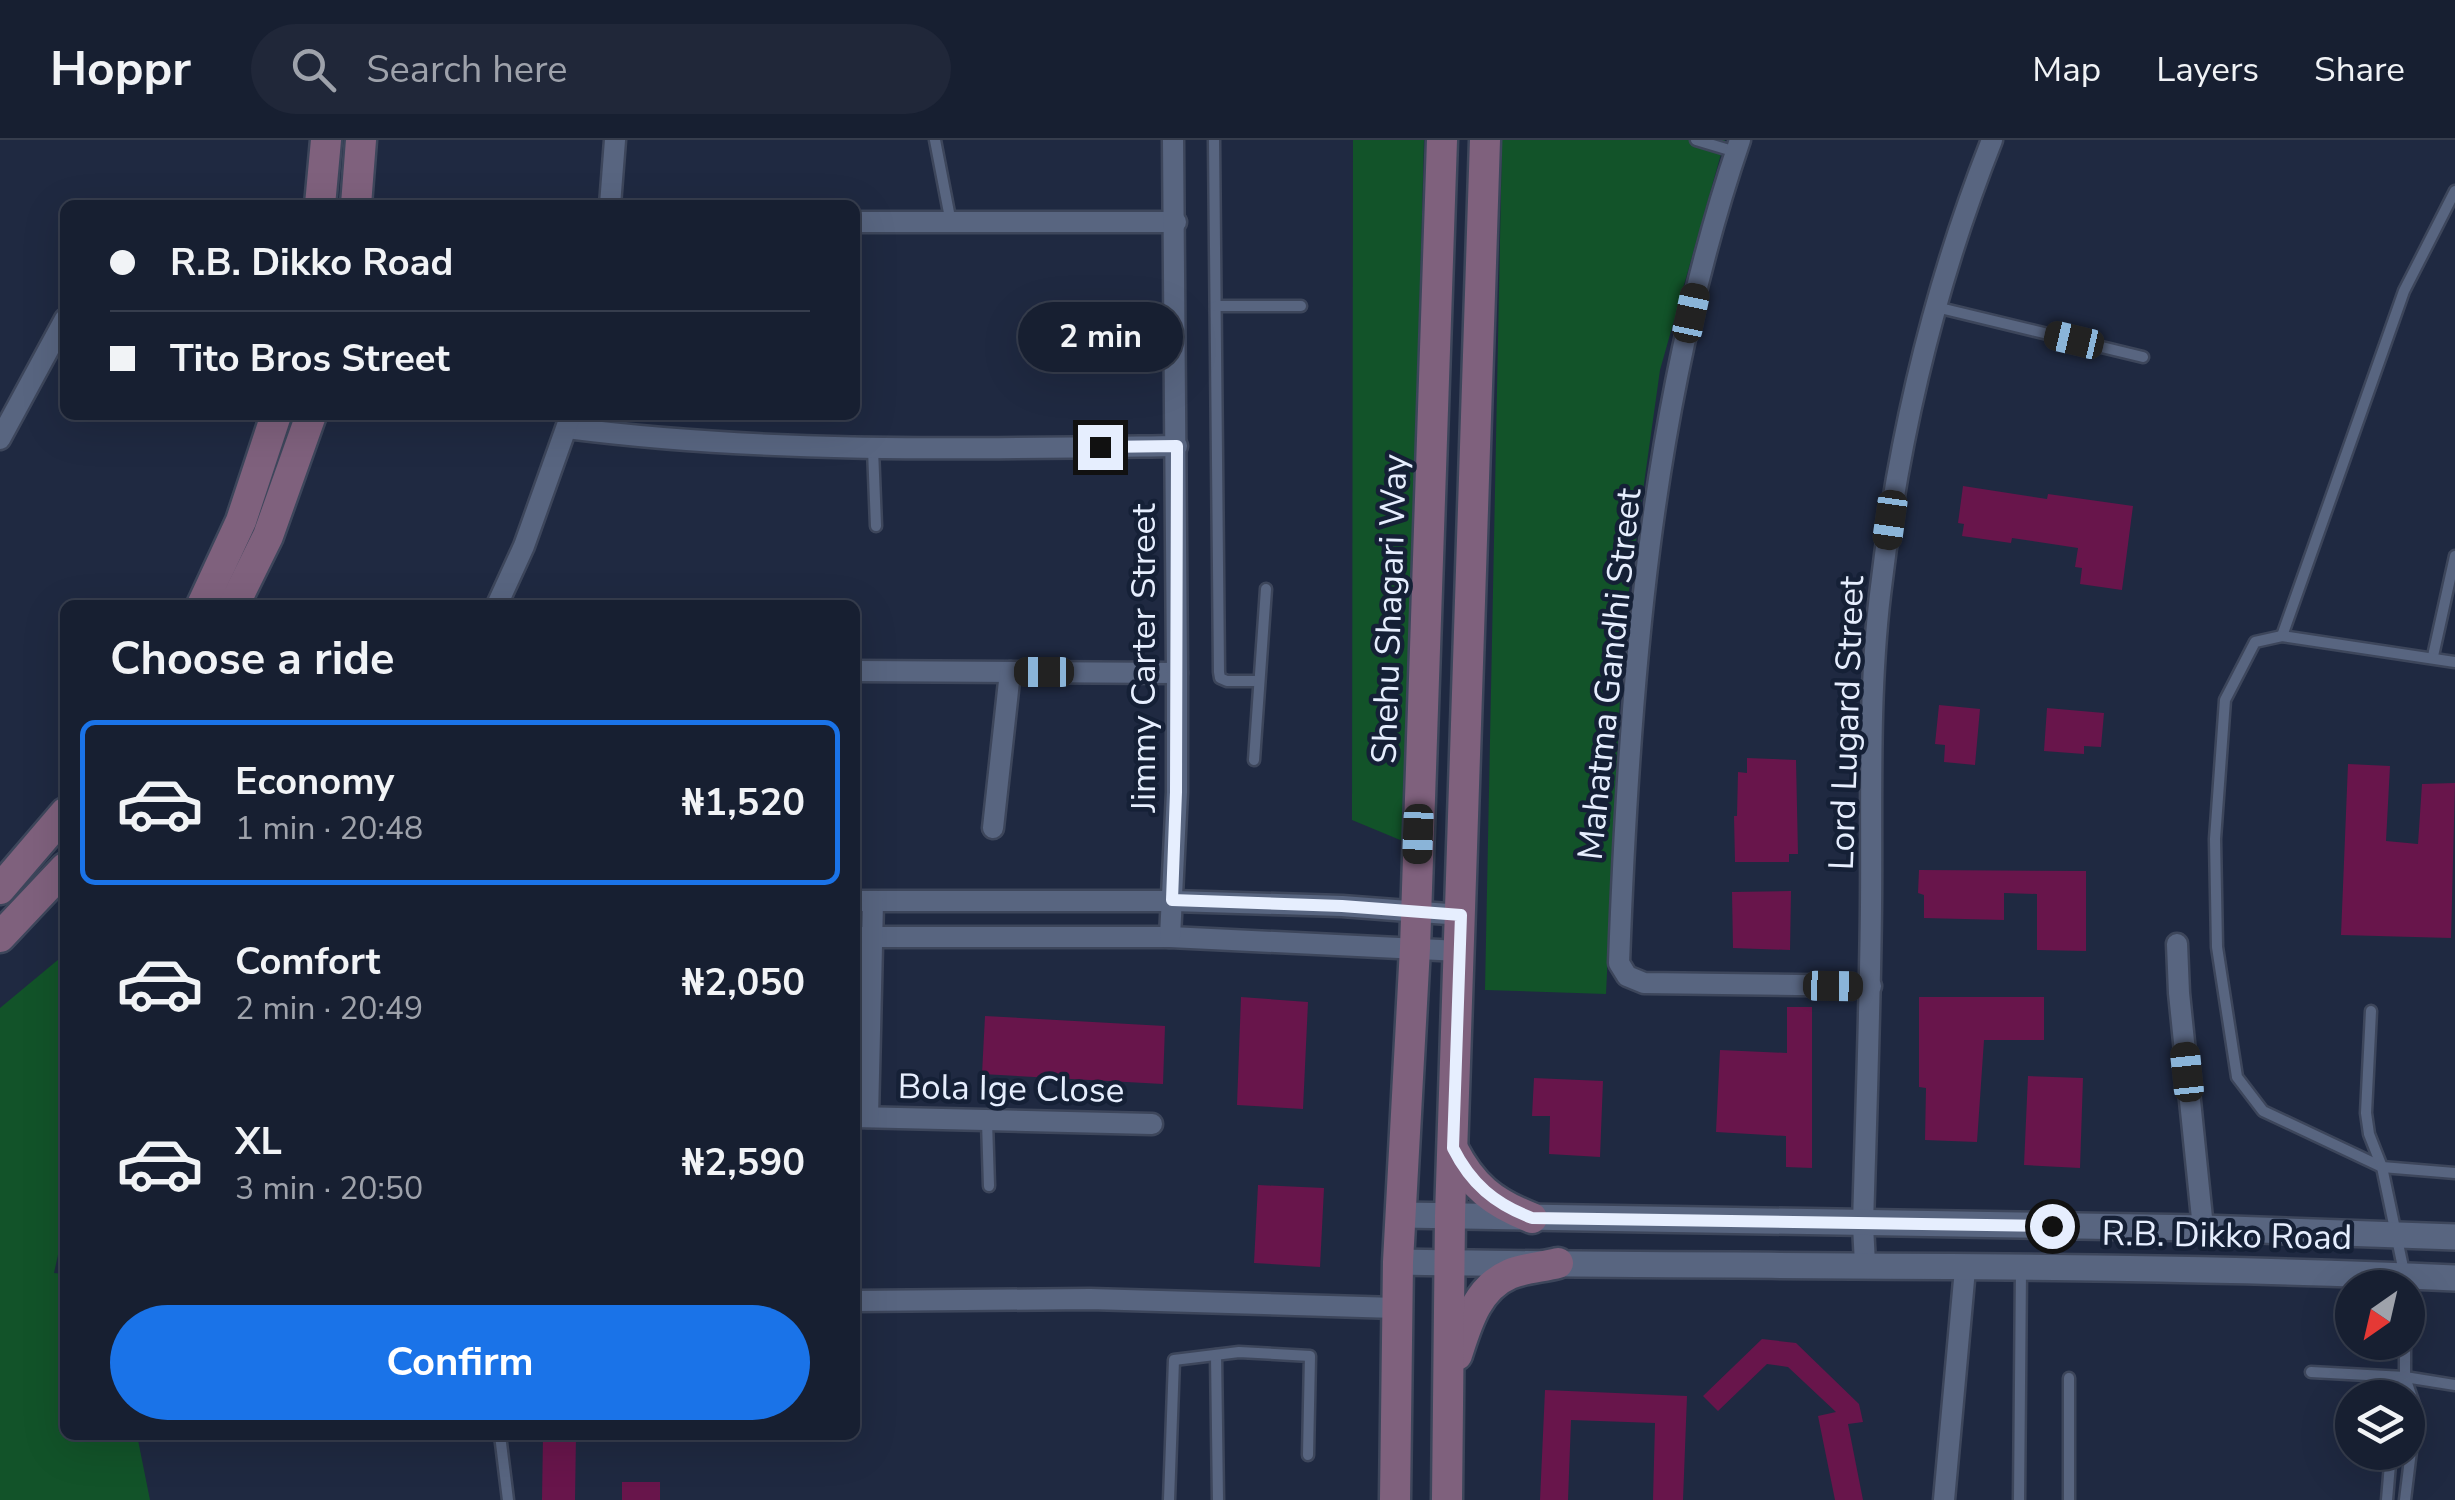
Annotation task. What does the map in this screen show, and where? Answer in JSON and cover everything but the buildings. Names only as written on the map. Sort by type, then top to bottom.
[{"type":"main road","points":[[320,200],[326,140]]},
{"type":"main road","points":[[356,200],[361,140]]},
{"type":"main road","name":"Shehu Shagari Way","points":[[1396,1500],[1396,1308],[1415,948],[1442,140]]},
{"type":"main road","points":[[1447,1500],[1450,1216],[1485,140]]},
{"type":"main road","points":[[204,600],[242,521],[274,420]]},
{"type":"main road","points":[[236,600],[268,536],[308,420]]},
{"type":"main road","points":[[0,889],[60,820]]},
{"type":"main road","points":[[1,935],[60,873]]},
{"type":"main road","points":[[1453,1148],[1478,1186],[1502,1206],[1532,1218]]},
{"type":"main road","points":[[1448,1381],[1468,1322],[1482,1295],[1512,1274],[1558,1263]]},
{"type":"street","points":[[610,200],[614,140]]},
{"type":"street","name":"Jimmy Carter Street","points":[[1170,937],[1178,673],[1173,140]]},
{"type":"street","name":"Lord Lugard Street","points":[[1865,1264],[1872,756],[1880,599],[1896,481],[1936,307],[1962,214],[1992,140]]},
{"type":"street","name":"Mahatma Gandhi Street","points":[[1738,146],[1704,251],[1652,527],[1625,795],[1618,963],[1627,976],[1644,983],[1870,986]]},
{"type":"street","points":[[860,222],[1176,222]]},
{"type":"street","points":[[0,439],[60,328]]},
{"type":"street","points":[[499,600],[524,546],[569,421],[640,437],[788,447],[1177,446]]},
{"type":"street","points":[[860,671],[1178,673]]},
{"type":"street","points":[[993,828],[1010,672]]},
{"type":"street","points":[[864,901],[1172,900],[1461,915]]},
{"type":"street","name":"Bola Ige Close","points":[[864,901],[862,1117],[1152,1124]]},
{"type":"street","points":[[864,937],[1170,937],[1460,951]]},
{"type":"street","points":[[2177,944],[2203,1228]]},
{"type":"street","name":"R.B. Dikko Road","points":[[1401,1215],[2203,1228],[2455,1237]]},
{"type":"street","name":"R.B. Dikko Road","points":[[1398,1262],[2335,1272]]},
{"type":"street","points":[[1944,1500],[1965,1269]]},
{"type":"street","name":"R.B. Dikko Road","points":[[2425,1280],[2455,1278]]},
{"type":"street","points":[[860,1302],[1090,1299],[1396,1308]]},
{"type":"lane","points":[[936,140],[951,224]]},
{"type":"lane","points":[[1214,140],[1219,672],[1220,678],[1227,680],[1260,680]]},
{"type":"lane","points":[[1696,140],[1738,146]]},
{"type":"lane","points":[[2282,636],[2404,291],[2455,191]]},
{"type":"lane","points":[[1216,306],[1301,306]]},
{"type":"lane","points":[[1936,307],[2142,357]]},
{"type":"lane","points":[[873,448],[876,526]]},
{"type":"lane","points":[[2433,656],[2455,556]]},
{"type":"lane","points":[[1254,760],[1266,589]]},
{"type":"lane","points":[[2455,662],[2282,636],[2255,642],[2225,700],[2215,838],[2217,947],[2237,1076],[2264,1111],[2382,1167],[2455,1173]]},
{"type":"lane","points":[[2371,1011],[2366,1112],[2398,1234],[2403,1270]]},
{"type":"lane","points":[[987,1120],[989,1186]]},
{"type":"lane","points":[[2020,1500],[2022,1266]]},
{"type":"lane","points":[[1169,1500],[1174,1360],[1239,1352],[1310,1356],[1308,1456]]},
{"type":"lane","points":[[1216,1355],[1218,1500]]},
{"type":"lane","points":[[2404,1380],[2405,1360]]},
{"type":"lane","points":[[2310,1372],[2405,1377],[2455,1385]]},
{"type":"lane","points":[[2405,1377],[2416,1410],[2406,1500]]},
{"type":"lane","points":[[2069,1378],[2069,1500]]},
{"type":"lane","points":[[501,1440],[508,1500]]},
{"type":"lane","points":[[2388,1500],[2390,1470]]},
{"type":"green space","points":[[1353,140],[1424,140],[1405,842],[1352,820]]},
{"type":"green space","points":[[1502,140],[1725,140],[1660,370],[1623,633],[1606,994],[1485,990]]},
{"type":"green space","points":[[60,958],[60,1246],[54,1273],[60,1274],[60,1440],[138,1440],[150,1500],[0,1500],[0,1008]]},
{"type":"route","points":[[1100,447],[1177,446],[1178,673],[1172,900],[1461,915],[1453,1148],[1478,1186],[1502,1206],[1532,1218],[2052,1226]]}]
